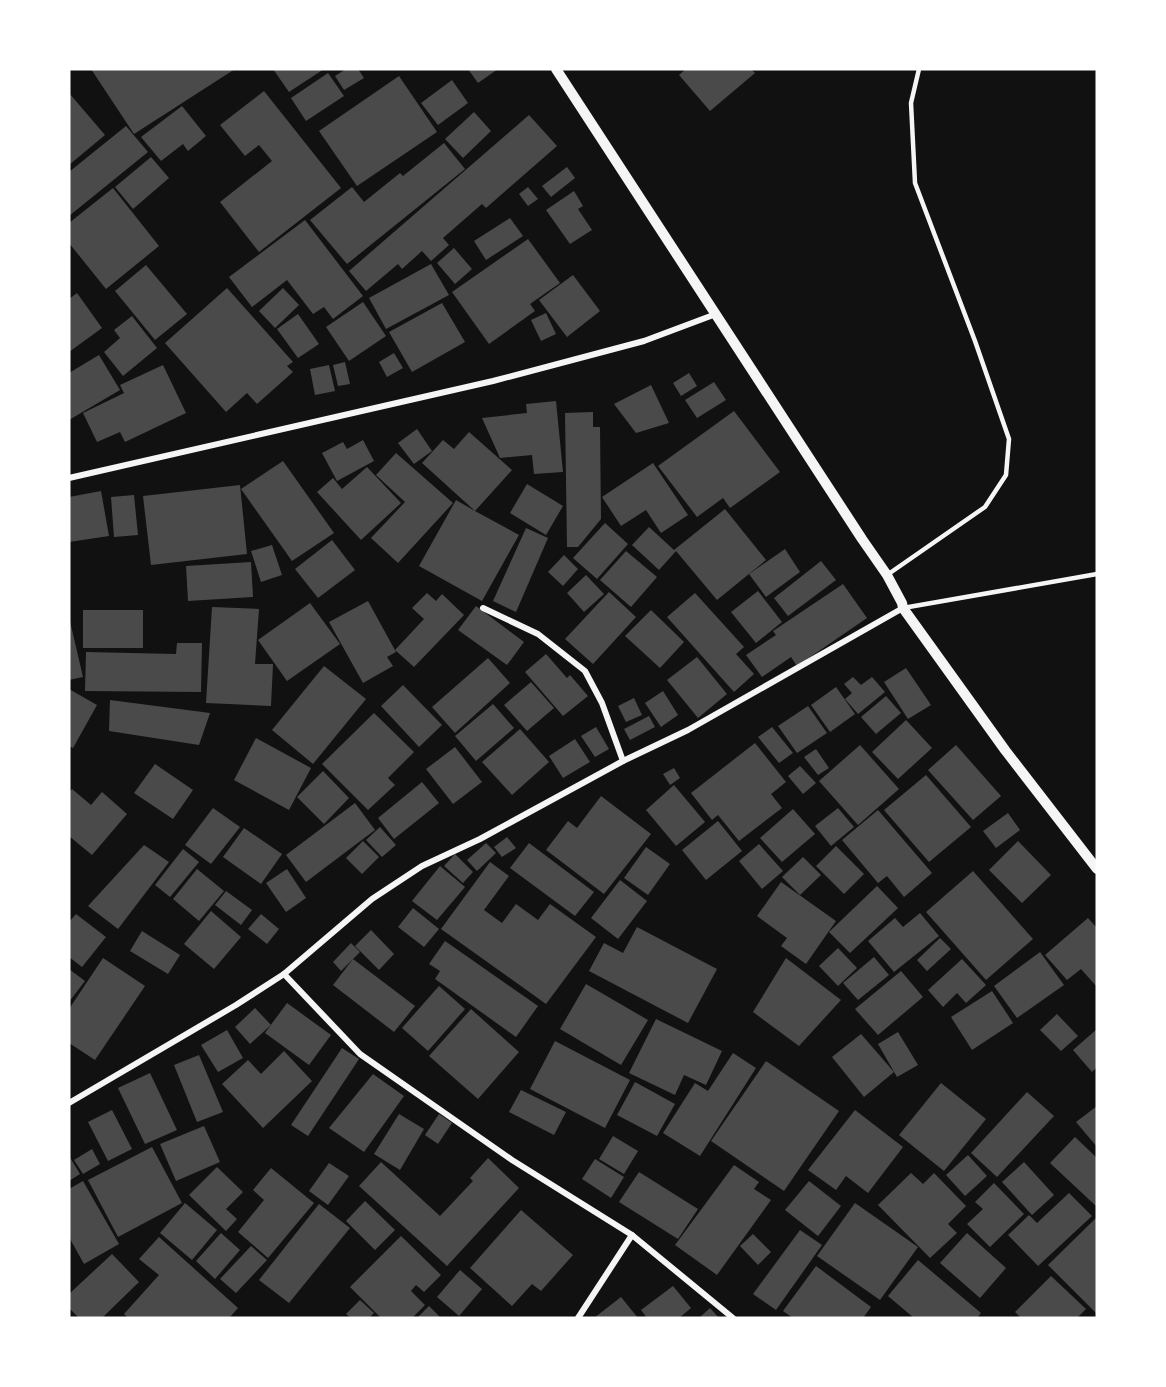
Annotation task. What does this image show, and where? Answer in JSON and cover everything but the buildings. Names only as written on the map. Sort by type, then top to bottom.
[{"type":"street","points":[[556,69],[887,575],[903,608],[1005,750],[1097,869]]},
{"type":"street","points":[[69,478],[493,381],[644,340],[716,314]]},
{"type":"street","points":[[483,608],[538,634],[585,671],[602,703],[623,761]]},
{"type":"street","points":[[69,1103],[236,1005],[284,974],[372,899],[423,866],[480,839],[623,761],[688,730],[903,608]]},
{"type":"street","points":[[284,974],[360,1054],[512,1160],[632,1235],[733,1318]]},
{"type":"street","points":[[578,1318],[632,1235]]},
{"type":"lane","points":[[887,575],[985,507],[1006,476],[1009,439],[975,340],[915,183],[911,103],[919,69]]},
{"type":"lane","points":[[903,608],[1097,574]]}]
